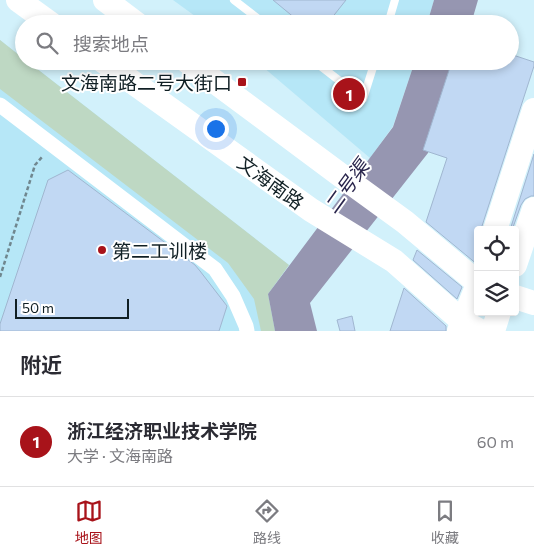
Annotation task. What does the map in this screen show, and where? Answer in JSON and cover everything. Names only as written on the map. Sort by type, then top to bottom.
[{"type":"main road","points":[[18,0],[39,15]]},
{"type":"main road","points":[[105,0],[124,15]]},
{"type":"main road","name":"文海南路","points":[[116,70],[311,210],[394,262],[467,328]]},
{"type":"main road","points":[[199,70],[405,222],[474,280]]},
{"type":"main road","points":[[496,226],[534,110]]},
{"type":"main road","points":[[519,253],[534,209]]},
{"type":"main road","points":[[519,298],[534,303]]},
{"type":"main road","points":[[467,328],[474,299]]},
{"type":"main road","points":[[493,331],[498,316]]},
{"type":"street","points":[[0,105],[215,270],[233,296],[246,326],[246,331]]},
{"type":"lane","points":[[234,0],[245,3],[256,15]]},
{"type":"lane","points":[[391,15],[395,0]]},
{"type":"lane","points":[[326,70],[363,99],[373,70]]},
{"type":"path","points":[[0,277],[35,165],[51,144]]},
{"type":"shaded area","points":[[173,0],[434,0],[430,15],[194,15]]},
{"type":"shaded area","points":[[434,0],[478,0],[474,15],[430,15]]},
{"type":"shaded area","points":[[0,40],[15,52],[15,70],[39,70],[289,265],[268,294],[275,331],[0,331]]},
{"type":"shaded area","points":[[267,70],[412,70],[393,126],[370,158]]},
{"type":"shaded area","points":[[412,70],[455,70],[428,153],[310,303],[317,331],[275,331],[268,294],[393,127]]},
{"type":"green space","points":[[0,40],[15,52],[15,70],[39,70],[289,265],[268,294],[275,331],[261,331],[254,299],[228,263],[0,89]]},
{"type":"building","points":[[273,0],[346,0],[334,15],[291,15]]},
{"type":"building","points":[[519,57],[534,62],[482,226],[474,226],[474,262],[426,222],[447,158],[423,150],[449,70],[519,70]]},
{"type":"building","points":[[534,154],[534,196],[525,199],[513,226],[511,226]]},
{"type":"building","name":"第二工训楼","points":[[68,170],[195,265],[227,306],[219,331],[0,331],[0,324],[48,180]]},
{"type":"building","points":[[417,250],[462,287],[457,299],[413,260]]},
{"type":"building","points":[[404,288],[446,326],[446,331],[390,331]]},
{"type":"building","points":[[352,316],[355,331],[340,331],[337,320]]},
{"type":"place","name":"文海南路二号大街口","points":[[242,82]]},
{"type":"place","name":"浙江经济职业技术学院","points":[[349,94]]},
{"type":"place","name":"第二工训楼","points":[[102,250]]},
{"type":"water label","name":"二号渠","points":[[346,186]]}]
